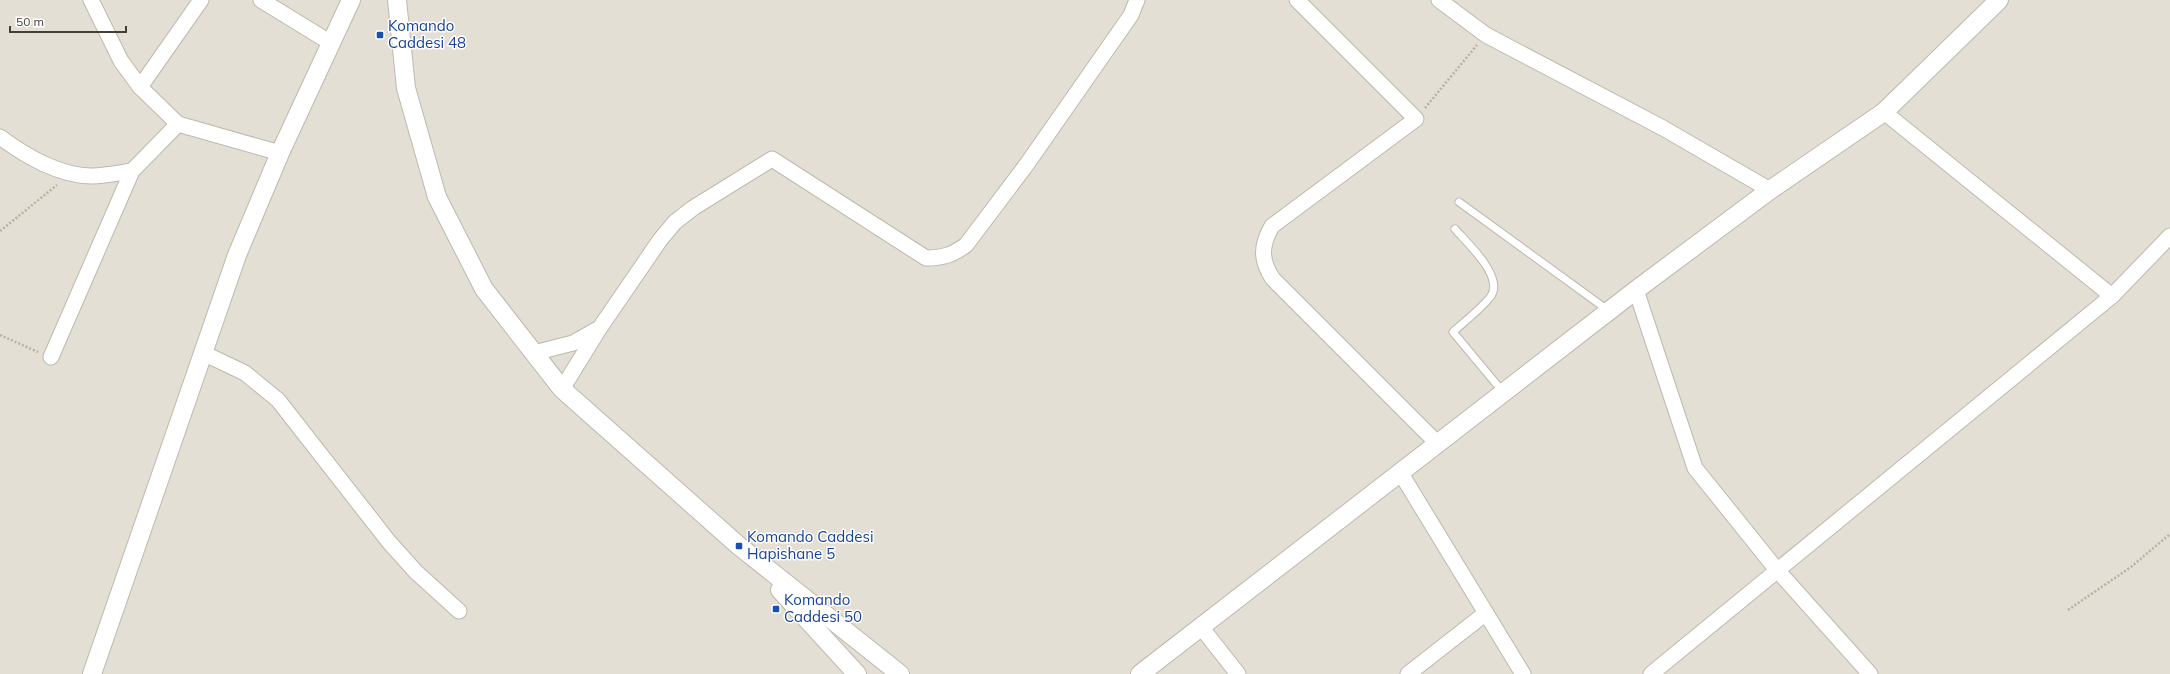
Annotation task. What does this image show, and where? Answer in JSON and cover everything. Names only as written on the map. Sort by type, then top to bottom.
[{"type":"street","points":[[91,0],[121,61],[140,87],[178,124],[280,154]]},
{"type":"street","points":[[140,87],[201,0]]},
{"type":"street","points":[[261,0],[331,43]]},
{"type":"street","points":[[92,674],[237,255],[280,154],[351,0]]},
{"type":"street","points":[[397,0],[406,88],[437,197],[484,289],[562,389],[739,546],[900,674]]},
{"type":"street","points":[[562,389],[599,328],[660,240],[675,222],[693,208],[772,159],[926,258],[940,258],[952,255],[966,245],[1027,164],[1130,15],[1137,0]]},
{"type":"street","points":[[1297,0],[1416,119],[1272,226],[1265,238],[1263,258],[1266,270],[1273,279],[1437,443]]},
{"type":"street","points":[[1439,0],[1486,35],[1663,128],[1770,190]]},
{"type":"street","points":[[1149,671],[1201,627],[1636,290],[1770,190],[1884,112],[1998,0]]},
{"type":"street","points":[[1884,112],[2112,296]]},
{"type":"street","points":[[51,357],[132,171],[178,124]]},
{"type":"street","points":[[0,137],[14,148],[50,168],[91,176],[132,171]]},
{"type":"street","points":[[1651,674],[2112,296],[2170,236]]},
{"type":"street","points":[[1636,290],[1695,468],[1777,570],[1870,674]]},
{"type":"street","points":[[534,353],[573,343],[599,328]]},
{"type":"street","points":[[203,353],[245,374],[278,400],[389,542],[416,572],[459,611]]},
{"type":"street","points":[[1400,472],[1523,674]]},
{"type":"street","points":[[739,546],[857,674]]},
{"type":"street","points":[[1408,674],[1486,613]]},
{"type":"street","points":[[1201,627],[1238,674]]},
{"type":"lane","points":[[1459,202],[1609,311]]},
{"type":"lane","points":[[1455,229],[1488,268],[1494,282],[1491,296],[1453,332],[1503,392]]},
{"type":"path","points":[[1416,119],[1486,35]]},
{"type":"path","points":[[0,231],[72,172]]},
{"type":"path","points":[[0,335],[51,357]]},
{"type":"path","points":[[2068,610],[2131,567],[2170,534]]},
{"type":"shaded area","points":[[0,0],[2170,0],[2170,674],[0,674]]},
{"type":"place","name":"Komando Caddesi 48","points":[[380,35]]},
{"type":"place","name":"Komando Caddesi Hapishane 5","points":[[739,546]]},
{"type":"place","name":"Komando Caddesi 50","points":[[776,609]]}]
